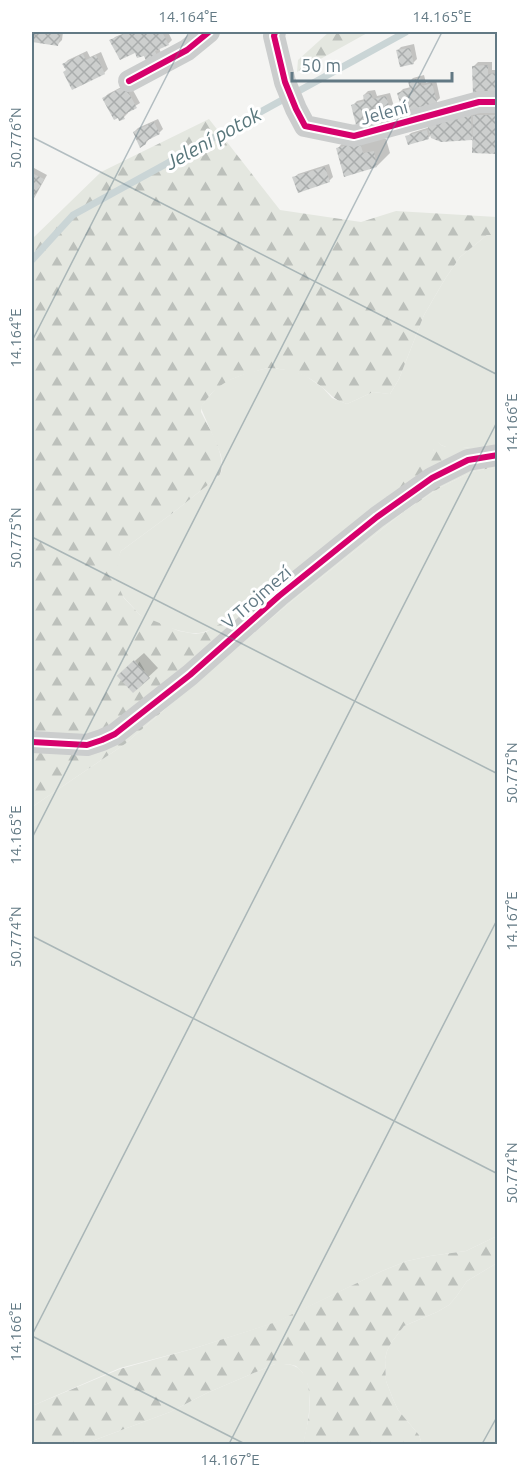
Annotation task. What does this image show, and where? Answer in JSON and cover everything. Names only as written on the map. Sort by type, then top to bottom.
[{"type":"street","points":[[129,81],[186,50],[209,32]]},
{"type":"street","name":"Jelení","points":[[275,32],[285,82],[305,126],[354,136],[479,102],[498,102]]},
{"type":"street","name":"V Trojmezí","points":[[32,742],[87,745],[115,734],[190,675],[279,596],[377,517],[432,478],[468,460],[498,455]]},
{"type":"green space","points":[[329,32],[369,32],[297,72],[298,60]]},
{"type":"green space","points":[[209,119],[280,210],[361,222],[396,211],[497,217],[497,235],[487,235],[460,257],[445,279],[424,315],[399,379],[390,394],[441,445],[478,449],[497,446],[497,470],[490,468],[472,472],[441,487],[406,510],[298,596],[125,744],[32,807],[32,239],[101,172]],"holes":[[[268,368],[304,376],[317,383],[336,399],[347,404],[373,392],[389,394],[434,439],[434,449],[430,458],[273,587],[237,614],[206,632],[196,634],[179,631],[140,615],[124,598],[115,580],[121,551],[219,476],[222,461],[220,452],[201,412],[210,395],[223,384],[237,377]]]},
{"type":"green space","points":[[487,235],[497,235],[497,446],[478,449],[446,447],[435,440],[431,458],[277,585],[235,616],[212,629],[199,633],[186,632],[159,624],[139,614],[117,585],[115,573],[118,559],[121,551],[174,512],[221,473],[221,455],[201,408],[217,387],[247,373],[268,368],[290,370],[306,376],[323,388],[332,398],[347,404],[373,392],[390,394],[399,379],[424,315],[445,279],[460,257]]},
{"type":"green space","points":[[490,468],[497,470],[497,1236],[466,1251],[407,1261],[277,1322],[192,1349],[120,1368],[32,1406],[32,807],[125,744],[298,596],[406,510],[441,487],[472,472]]},
{"type":"green space","points":[[497,1236],[497,1263],[467,1281],[449,1305],[404,1326],[387,1351],[386,1381],[398,1410],[419,1435],[420,1444],[303,1444],[309,1416],[308,1385],[302,1372],[296,1366],[275,1364],[207,1393],[170,1412],[84,1444],[32,1444],[32,1406],[120,1369],[276,1322],[407,1261],[466,1251]]},
{"type":"green space","points":[[497,1263],[497,1444],[420,1444],[419,1435],[398,1410],[386,1381],[387,1351],[404,1326],[449,1305],[467,1281]]},
{"type":"green space","points":[[275,1364],[295,1366],[308,1383],[310,1404],[303,1444],[84,1444],[170,1412],[207,1393]]},
{"type":"building","points":[[32,32],[61,32],[58,46],[32,42]]},
{"type":"building","points":[[128,32],[162,32],[169,45],[155,51],[158,58],[147,63],[144,56],[137,58],[135,53],[120,60],[109,40]]},
{"type":"building","points":[[410,48],[414,64],[400,67],[396,50]]},
{"type":"building","points":[[83,54],[86,60],[96,55],[105,74],[72,90],[63,72],[66,70],[62,64]]},
{"type":"building","points":[[488,65],[488,74],[498,73],[498,94],[473,95],[472,66]]},
{"type":"building","points":[[420,78],[422,86],[432,83],[437,103],[403,113],[397,93],[410,89],[408,81]]},
{"type":"building","points":[[125,86],[137,108],[123,115],[125,119],[114,120],[102,98]]},
{"type":"building","points":[[371,93],[373,99],[386,96],[392,116],[356,125],[351,105],[364,101],[363,95]]},
{"type":"building","points":[[471,114],[472,140],[441,142],[431,138],[426,121]]},
{"type":"building","points":[[473,115],[498,115],[498,154],[472,153]]},
{"type":"building","points":[[154,122],[160,134],[146,141],[146,144],[140,148],[133,132]]},
{"type":"building","points":[[427,130],[429,139],[408,145],[405,136]]},
{"type":"building","points":[[360,142],[363,153],[374,151],[377,167],[344,177],[336,148]]},
{"type":"building","points":[[325,167],[330,182],[298,193],[292,177]]},
{"type":"building","points":[[32,173],[44,179],[32,201]]},
{"type":"building","points":[[134,660],[150,678],[133,693],[117,676]]},
{"type":"waterway","name":"Jelení potok","points":[[32,260],[73,215],[406,32]]},
{"type":"cycle path","points":[[129,81],[187,50],[209,32]]},
{"type":"cycle path","points":[[275,32],[285,82],[305,126],[354,136],[479,102],[498,102]]},
{"type":"cycle path","points":[[32,742],[87,745],[115,734],[190,675],[279,596],[377,517],[432,478],[468,460],[498,455]]}]
